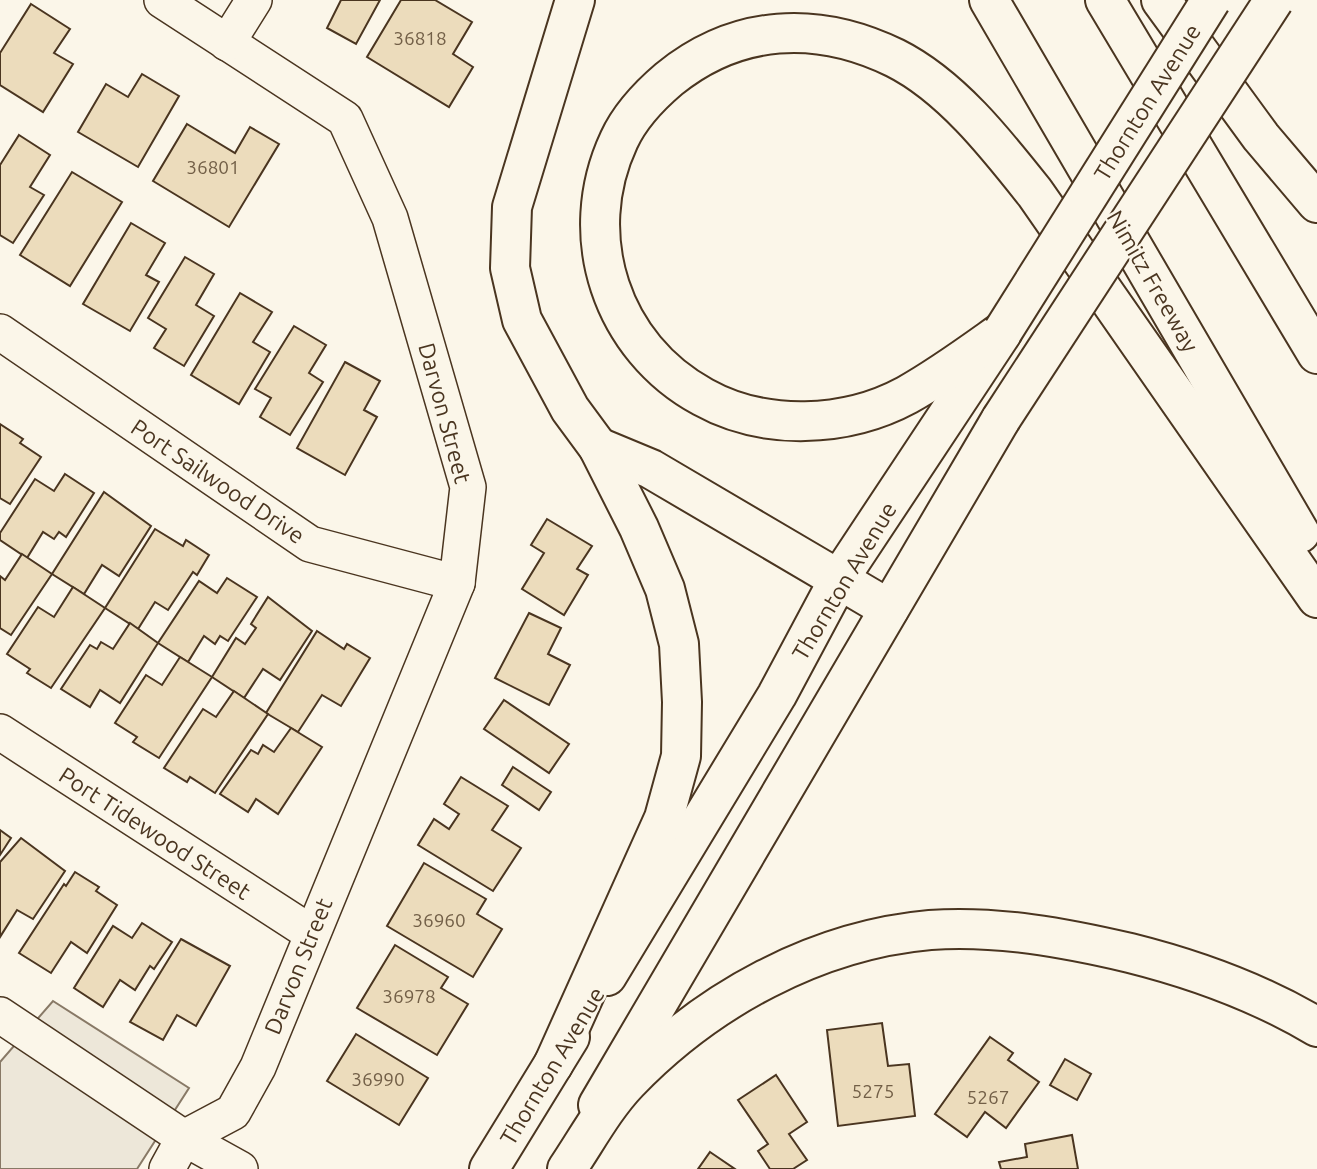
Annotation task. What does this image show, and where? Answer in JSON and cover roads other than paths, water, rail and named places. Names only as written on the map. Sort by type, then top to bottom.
[{"type":"main road","points":[[553,1065],[664,818],[681,756],[679,644],[665,589],[639,528],[598,447],[570,409],[522,320],[510,268],[512,206],[575,0]]},
{"type":"main road","name":"Nimitz Freeway","points":[[989,0],[1317,563]]},
{"type":"main road","points":[[1105,0],[1317,355]]},
{"type":"main road","points":[[1161,0],[1261,136],[1317,203]]},
{"type":"main road","name":"Thornton Avenue","points":[[489,1169],[777,695],[839,579],[1003,331],[1211,0]]},
{"type":"main road","points":[[564,1169],[1002,419],[1274,0]]},
{"type":"main road","points":[[1003,331],[905,396],[845,416],[786,422],[729,411],[680,384],[639,346],[612,296],[600,244],[603,194],[618,141],[645,99],[688,64],[739,38],[791,32],[848,38],[897,59],[946,94],[989,135],[1035,192],[1317,598]]},
{"type":"main road","points":[[598,447],[651,469],[889,609]]},
{"type":"main road","points":[[564,1169],[626,1084],[680,1034],[740,994],[800,961],[866,940],[931,930],[1005,931],[1084,942],[1162,961],[1231,986],[1317,1027]]},
{"type":"street","name":"Darvon Street","points":[[162,0],[345,119],[390,218],[468,487],[457,583],[258,1067],[233,1112],[184,1138]]},
{"type":"street","points":[[227,43],[254,0]]},
{"type":"street","name":"Port Sailwood Drive","points":[[0,332],[310,544],[457,583]]},
{"type":"street","name":"Port Tidewood Street","points":[[0,732],[311,933]]},
{"type":"street","points":[[2,1019],[184,1138],[240,1169]]},
{"type":"street","points":[[167,1169],[184,1138]]}]
